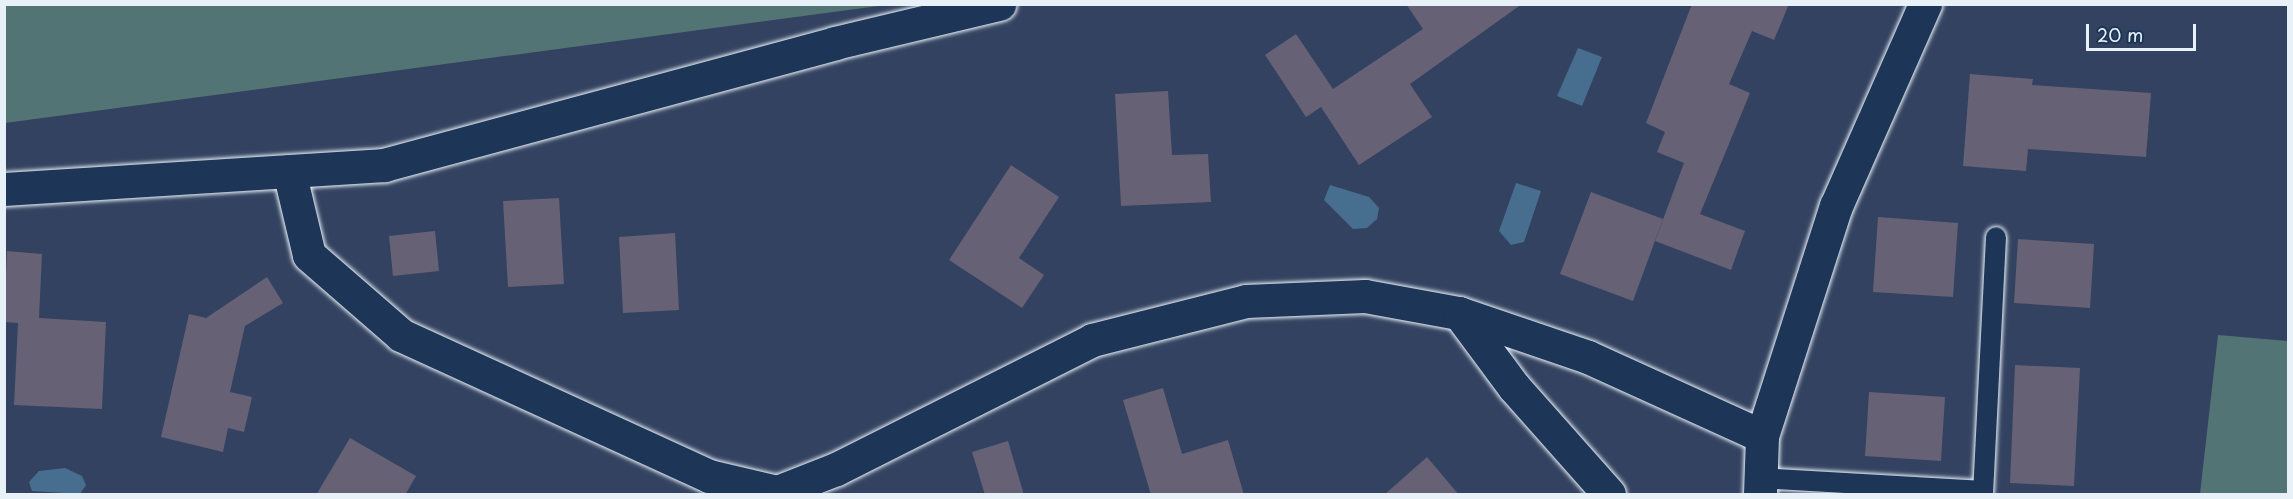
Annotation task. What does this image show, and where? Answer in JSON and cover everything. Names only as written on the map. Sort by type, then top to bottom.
[{"type":"street","points":[[4,189],[384,165],[835,43],[999,4]]},
{"type":"street","points":[[1760,486],[1762,436],[1836,206],[1925,4]]},
{"type":"street","points":[[290,171],[309,255],[401,335],[709,476],[777,492],[836,469],[1092,340],[1246,301],[1365,296],[1459,313],[1588,357],[1762,436]]},
{"type":"street","points":[[1459,313],[1514,387],[1609,495]]},
{"type":"lane","points":[[1760,486],[1983,493],[1996,237]]},
{"type":"green space","points":[[5,4],[886,4],[886,5],[5,123]]},
{"type":"green space","points":[[2218,335],[2288,341],[2288,494],[2200,494]]},
{"type":"water","points":[[1578,48],[1602,57],[1582,106],[1557,96]]},
{"type":"water","points":[[1516,183],[1541,191],[1524,242],[1511,245],[1499,231]]},
{"type":"water","points":[[1330,185],[1369,197],[1379,208],[1377,219],[1367,228],[1353,229],[1324,200]]},
{"type":"water","points":[[65,468],[82,476],[86,485],[80,494],[32,491],[29,482],[39,471]]},
{"type":"building","points":[[1406,4],[1522,4],[1410,84],[1432,117],[1359,165],[1321,107],[1306,117],[1265,55],[1296,34],[1333,89],[1423,29]]},
{"type":"building","points":[[1692,4],[1789,4],[1774,40],[1752,31],[1729,84],[1750,93],[1700,214],[1745,231],[1731,270],[1655,241],[1684,163],[1657,152],[1665,132],[1646,123]]},
{"type":"building","points":[[1970,74],[2033,79],[2032,85],[2151,93],[2146,157],[2028,149],[2026,171],[1963,166]]},
{"type":"building","points":[[1168,91],[1172,155],[1208,154],[1211,202],[1121,206],[1115,94]]},
{"type":"building","points":[[1011,165],[1059,197],[1019,258],[1044,275],[1022,308],[949,260]]},
{"type":"building","points":[[1591,192],[1663,219],[1633,301],[1560,274]]},
{"type":"building","points":[[559,198],[564,284],[508,287],[503,201]]},
{"type":"building","points":[[1878,217],[1958,223],[1953,297],[1873,292]]},
{"type":"building","points":[[435,231],[439,271],[393,276],[389,236]]},
{"type":"building","points":[[675,233],[679,310],[623,313],[619,237]]},
{"type":"building","points":[[2018,239],[2094,244],[2090,308],[2014,303]]},
{"type":"building","points":[[7,251],[42,254],[39,318],[106,322],[102,409],[14,405],[18,323],[4,322]]},
{"type":"building","points":[[267,277],[283,303],[245,326],[230,392],[252,397],[244,432],[228,428],[223,452],[161,437],[189,314],[206,318]]},
{"type":"building","points":[[2015,365],[2080,368],[2074,486],[2010,483]]},
{"type":"building","points":[[1163,388],[1182,454],[1228,440],[1244,495],[1151,495],[1123,400]]},
{"type":"building","points":[[1869,392],[1945,397],[1941,461],[1865,456]]},
{"type":"building","points":[[350,438],[416,476],[405,495],[316,495]]},
{"type":"building","points":[[1008,441],[1024,495],[985,495],[972,452]]},
{"type":"building","points":[[1427,457],[1459,495],[1384,495]]}]
